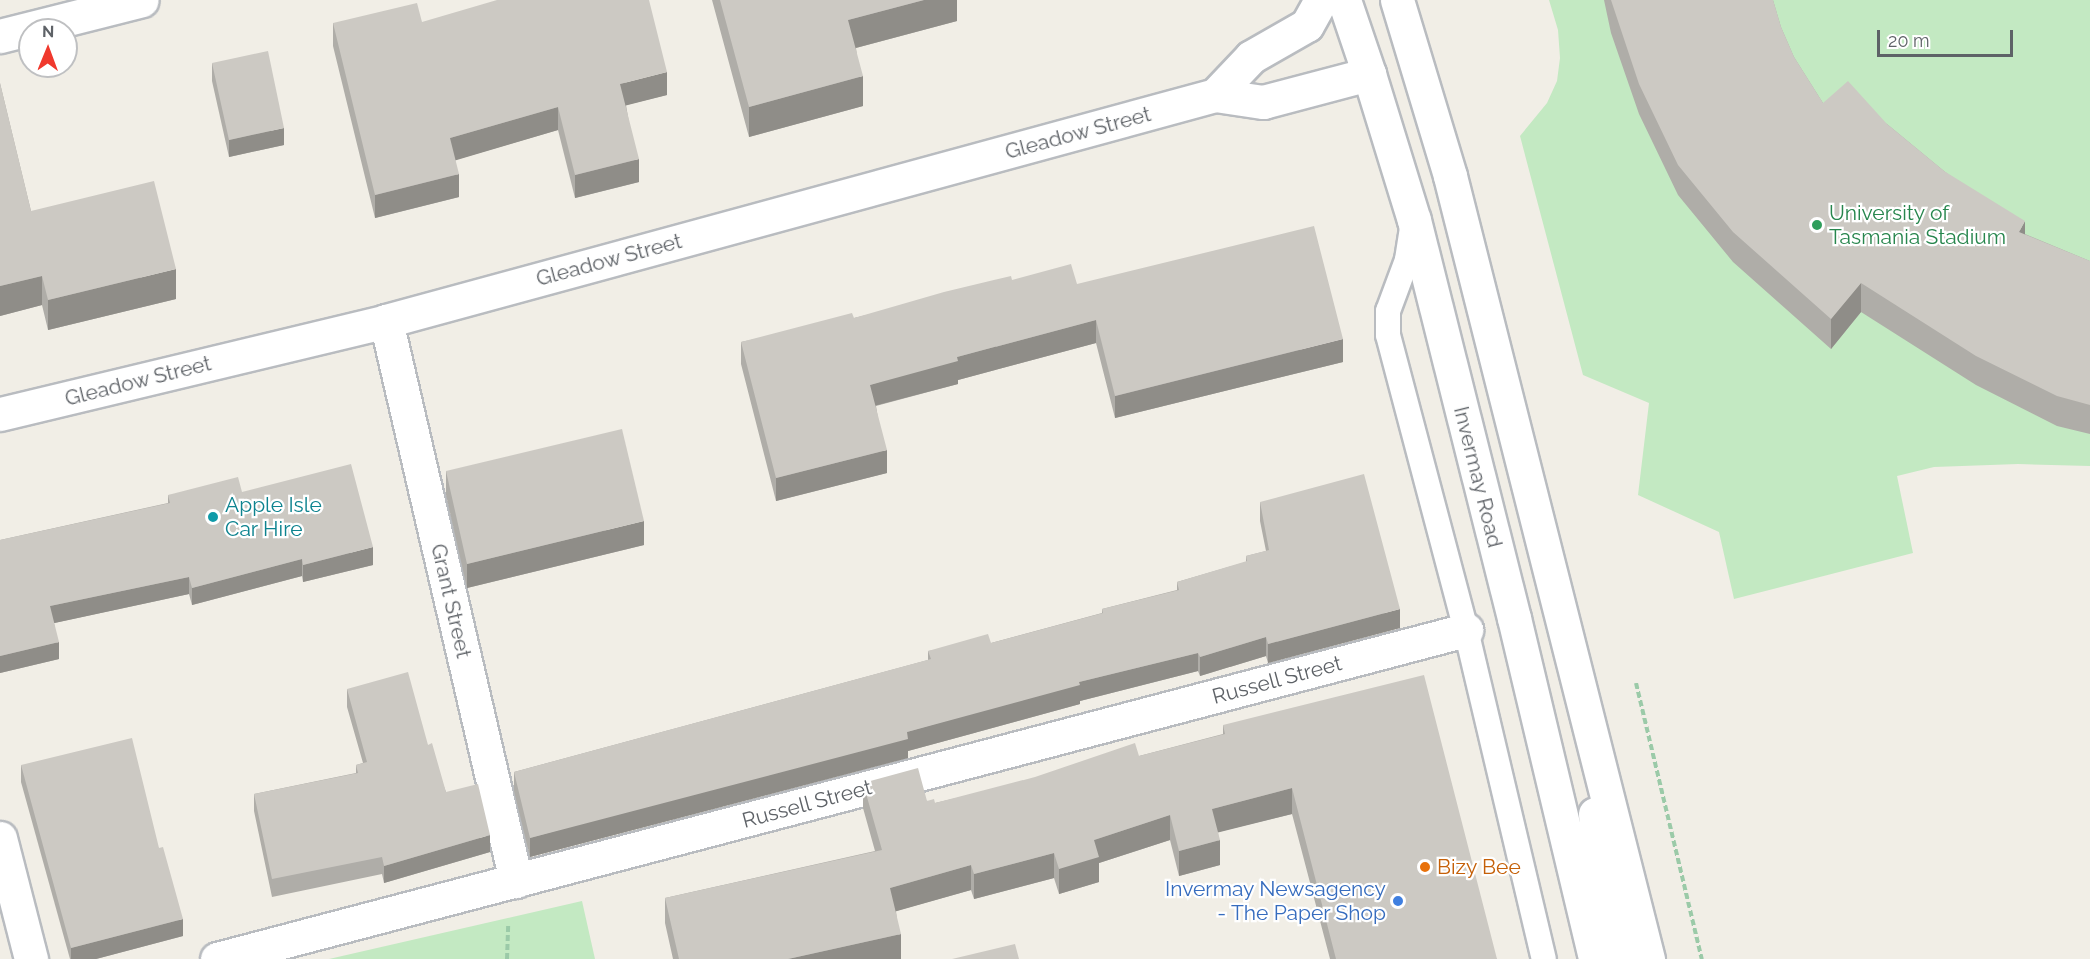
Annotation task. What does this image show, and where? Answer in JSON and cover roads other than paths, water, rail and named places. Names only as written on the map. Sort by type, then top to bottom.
[{"type":"street","points":[[0,36],[142,0]]},
{"type":"street","points":[[1215,95],[1251,57],[1307,25],[1321,0]]},
{"type":"street","name":"Invermay Road","points":[[1344,0],[1370,74],[1414,220],[1514,618],[1595,959]]},
{"type":"street","points":[[1397,0],[1453,188],[1648,959]]},
{"type":"street","name":"Gleadow Street","points":[[0,414],[386,321],[1215,95],[1263,102],[1370,74],[1413,56]]},
{"type":"street","name":"Grant Street","points":[[386,321],[516,881]]},
{"type":"street","name":"Russell Street","points":[[218,959],[1466,630]]},
{"type":"street","points":[[1592,737],[1595,824],[1600,862],[1620,953],[1614,959]]},
{"type":"street","points":[[0,838],[31,959]]},
{"type":"lane","points":[[1414,220],[1407,260],[1388,311],[1388,335],[1466,630],[1544,959]]},
{"type":"place","name":"University of Tasmania Stadium","points":[[1817,225]]},
{"type":"place","name":"Apple Isle Car Hire","points":[[213,517]]},
{"type":"place","name":"Bizy Bee","points":[[1425,867]]},
{"type":"place","name":"Invermay Newsagency - The Paper Shop","points":[[1398,901]]}]
